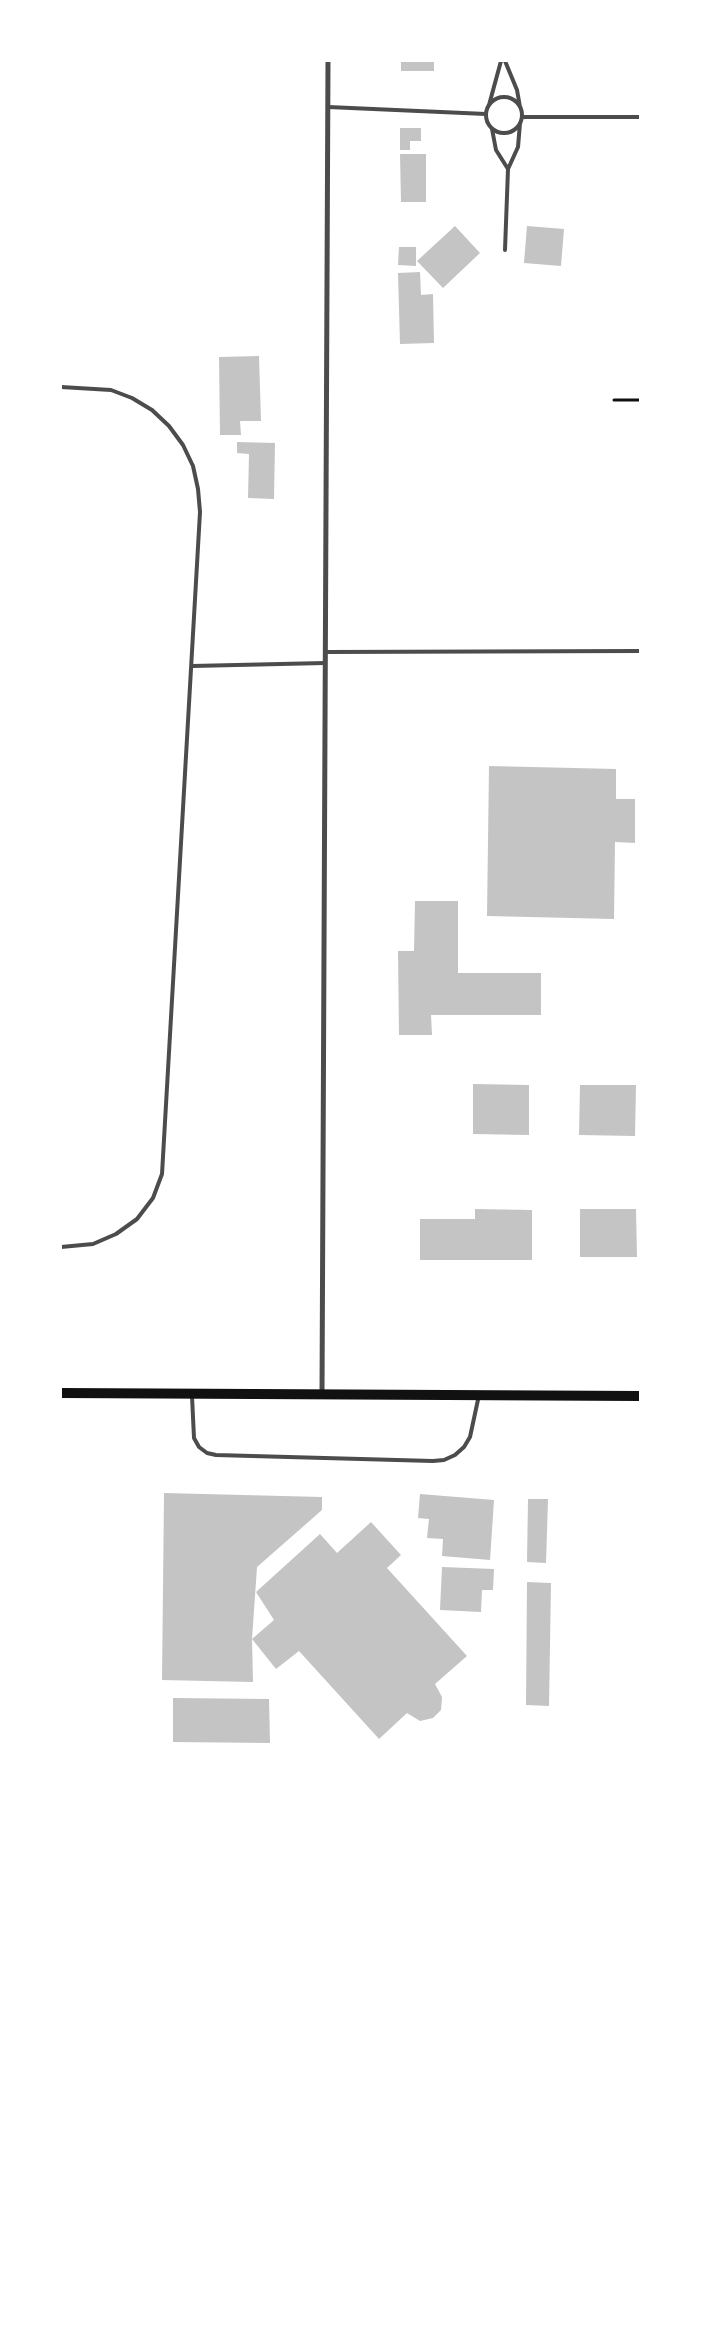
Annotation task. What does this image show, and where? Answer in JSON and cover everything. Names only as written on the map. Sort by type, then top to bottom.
[{"type":"main road","points":[[61,1393],[640,1396]]},
{"type":"street","points":[[322,1393],[328,61]]},
{"type":"lane","points":[[500,61],[486,114],[492,129],[496,150],[508,169]]},
{"type":"lane","points":[[505,61],[517,90],[522,117],[518,147],[508,169],[505,250]]},
{"type":"lane","points":[[488,107],[493,101],[501,97],[516,102],[521,109]]},
{"type":"lane","points":[[328,107],[486,114]]},
{"type":"lane","points":[[522,117],[640,117]]},
{"type":"lane","points":[[492,129],[507,133],[515,130],[520,123]]},
{"type":"lane","points":[[61,387],[111,390],[132,398],[152,410],[169,426],[183,445],[193,466],[200,512],[162,1174],[153,1198],[137,1219],[116,1234],[92,1244],[61,1247]]},
{"type":"lane","points":[[326,652],[640,652]]},
{"type":"lane","points":[[192,666],[326,663]]},
{"type":"lane","points":[[192,1393],[194,1438],[199,1446],[207,1452],[216,1455],[433,1461],[444,1460],[455,1455],[464,1447],[470,1437],[479,1394]]},
{"type":"path","points":[[614,400],[640,400]]},
{"type":"building","points":[[401,61],[434,61],[434,71],[401,71]]},
{"type":"building","points":[[400,128],[421,128],[421,141],[410,141],[410,150],[400,150]]},
{"type":"building","points":[[400,154],[426,154],[426,202],[401,202]]},
{"type":"building","points":[[455,226],[480,253],[443,288],[417,261]]},
{"type":"building","points":[[527,226],[564,229],[561,266],[524,263]]},
{"type":"building","points":[[399,247],[416,247],[416,266],[398,265]]},
{"type":"building","points":[[420,272],[421,295],[433,294],[434,343],[400,344],[398,273]]},
{"type":"building","points":[[259,356],[261,421],[240,421],[241,435],[220,435],[219,357]]},
{"type":"building","points":[[237,442],[275,443],[274,499],[248,498],[249,454],[237,453]]},
{"type":"building","points":[[489,766],[616,769],[616,799],[635,799],[635,843],[615,842],[614,919],[487,916]]},
{"type":"building","points":[[415,901],[458,901],[458,973],[541,973],[541,1015],[431,1015],[432,1035],[399,1035],[398,951],[414,951]]},
{"type":"building","points":[[473,1084],[529,1085],[529,1135],[473,1134]]},
{"type":"building","points":[[580,1085],[636,1085],[635,1136],[579,1135]]},
{"type":"building","points":[[475,1209],[532,1210],[532,1260],[420,1260],[420,1219],[475,1219]]},
{"type":"building","points":[[580,1209],[636,1209],[637,1257],[580,1257]]},
{"type":"building","points":[[164,1493],[322,1497],[322,1510],[257,1567],[252,1639],[253,1682],[162,1680]]},
{"type":"building","points":[[420,1494],[494,1500],[490,1560],[442,1556],[443,1539],[427,1538],[429,1519],[418,1518]]},
{"type":"building","points":[[528,1499],[548,1499],[546,1563],[527,1562]]},
{"type":"building","points":[[371,1522],[401,1555],[387,1568],[467,1656],[435,1684],[442,1697],[441,1710],[433,1718],[420,1721],[407,1713],[379,1739],[299,1651],[276,1669],[252,1639],[274,1620],[256,1592],[320,1534],[337,1553]]},
{"type":"building","points":[[442,1567],[494,1569],[493,1590],[482,1590],[481,1612],[440,1610]]},
{"type":"building","points":[[527,1582],[551,1583],[549,1706],[526,1705]]},
{"type":"building","points":[[173,1698],[269,1699],[270,1743],[173,1742]]}]
